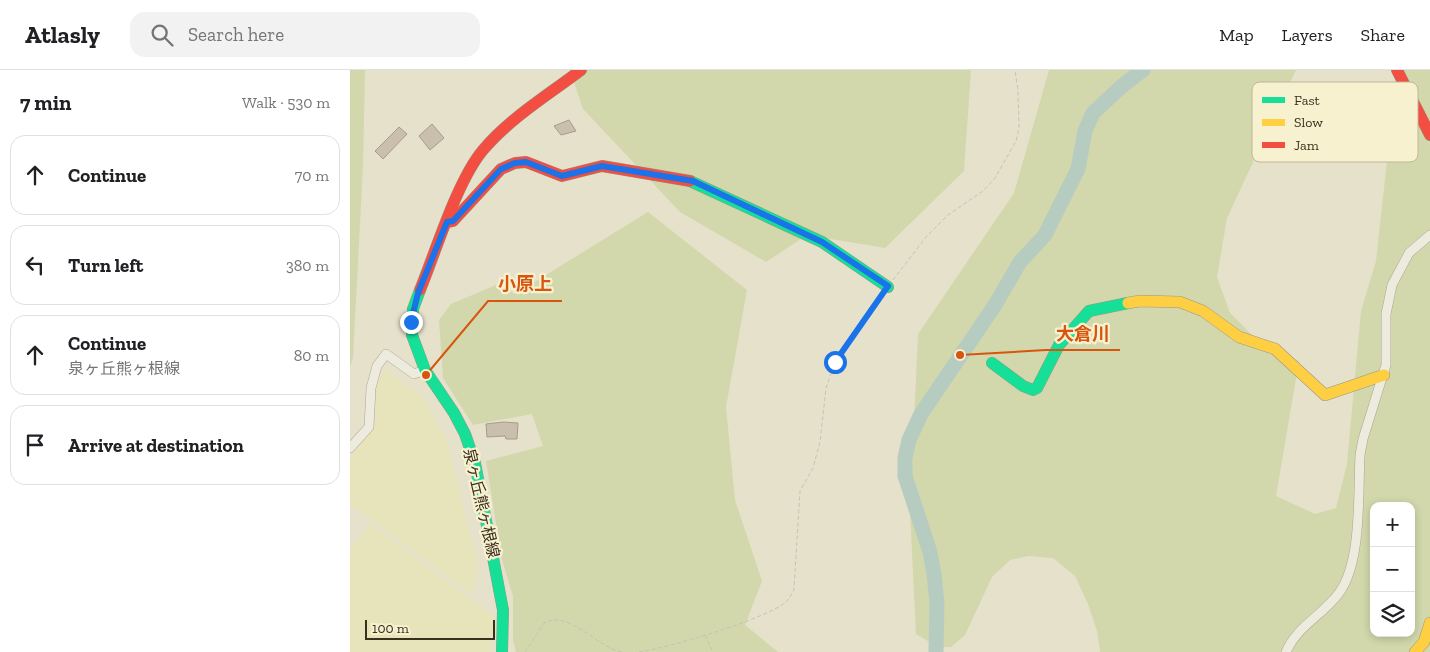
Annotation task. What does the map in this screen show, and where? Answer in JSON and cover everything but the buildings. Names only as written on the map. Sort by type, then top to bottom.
[{"type":"street","name":"泉ヶ丘熊ヶ根線","points":[[502,652],[503,610],[475,463],[465,434],[454,412],[425,370],[412,335],[413,309],[447,222],[474,163],[507,124],[581,70]]},
{"type":"street","points":[[1398,70],[1404,82]]},
{"type":"street","points":[[1418,111],[1430,135]]},
{"type":"street","points":[[447,222],[453,221],[501,169],[515,163],[526,162],[562,176],[602,166],[693,181],[822,242],[888,286]]},
{"type":"street","points":[[1286,652],[1310,619],[1338,595],[1348,578],[1354,555],[1363,439],[1384,374],[1388,353],[1386,314],[1392,286],[1409,253],[1430,235]]},
{"type":"street","points":[[992,363],[1023,386],[1033,390],[1051,363],[1059,345],[1089,311],[1140,301],[1164,301],[1180,302],[1192,306],[1203,311],[1239,337],[1275,349],[1325,395],[1384,374]]},
{"type":"street","points":[[350,448],[369,427],[371,388],[377,366],[386,354],[414,374],[425,370]]},
{"type":"street","points":[[1415,652],[1424,642],[1430,623]]},
{"type":"path","points":[[640,652],[667,647],[754,618],[785,603],[790,597],[794,589],[800,491],[812,468],[820,442],[826,388],[835,362],[888,286],[926,237],[948,215],[983,191],[995,178],[1016,141],[1019,128],[1018,91],[1015,70]]},
{"type":"path","points":[[526,652],[544,623],[555,620],[572,624],[613,651],[622,652]]},
{"type":"path","points":[[704,634],[713,652]]},
{"type":"shaded area","points":[[386,370],[423,397],[447,441],[478,564],[473,595],[350,504],[350,459],[376,424],[373,388]]},
{"type":"shaded area","points":[[370,524],[494,616],[491,652],[350,652],[350,551]]},
{"type":"green space","points":[[350,70],[365,70],[363,167],[353,358],[350,366]]},
{"type":"green space","points":[[570,70],[971,70],[964,171],[885,248],[807,235],[766,262],[680,212],[583,109]]},
{"type":"green space","points":[[1049,70],[1296,70],[1290,82],[1252,82],[1253,162],[1227,218],[1217,277],[1230,313],[1262,345],[1299,361],[1276,496],[1315,514],[1336,508],[1347,464],[1361,311],[1376,261],[1387,162],[1418,162],[1418,82],[1396,82],[1397,70],[1430,70],[1430,652],[1100,652],[1097,631],[1088,604],[1075,576],[1053,558],[1028,556],[1010,560],[992,577],[965,635],[951,647],[938,647],[916,634],[910,511],[918,334],[1014,193]]},
{"type":"green space","points":[[648,212],[747,290],[726,407],[735,500],[762,581],[745,625],[778,652],[516,652],[513,640],[513,596],[502,560],[486,461],[543,446],[532,414],[473,425],[443,378],[439,320],[451,304],[496,285],[515,294]]},
{"type":"waterway","points":[[936,652],[937,603],[934,574],[930,552],[905,476],[905,458],[909,440],[921,414],[995,305],[1020,262],[1045,235],[1078,169],[1085,131],[1093,113],[1122,86],[1143,70]]},
{"type":"traffic: fast","points":[[690,181],[822,242],[888,287]]},
{"type":"traffic: fast","points":[[420,290],[413,309],[412,335],[425,370],[454,413],[465,434],[475,463],[503,610],[502,652]]},
{"type":"traffic: fast","points":[[992,363],[1023,386],[1033,390],[1037,388],[1059,345],[1089,311],[1128,303]]},
{"type":"traffic: slow","points":[[1128,303],[1140,301],[1180,302],[1203,311],[1239,337],[1275,349],[1325,395],[1384,375]]},
{"type":"traffic: slow","points":[[1415,652],[1424,642],[1430,623]]},
{"type":"traffic: jam","points":[[420,290],[448,217],[473,163],[494,138],[517,117],[581,70]]},
{"type":"traffic: jam","points":[[1397,70],[1403,82]]},
{"type":"traffic: jam","points":[[1418,111],[1430,135]]},
{"type":"traffic: jam","points":[[447,222],[453,221],[501,169],[515,163],[526,162],[562,176],[602,166],[690,181]]},
{"type":"place","name":"大倉川","points":[[960,355]]},
{"type":"place","name":"小原上","points":[[426,375]]},
{"type":"route","points":[[411,322],[418,293],[447,222],[453,221],[501,169],[515,163],[526,162],[562,176],[602,166],[693,181],[822,242],[888,286],[835,362]]}]
